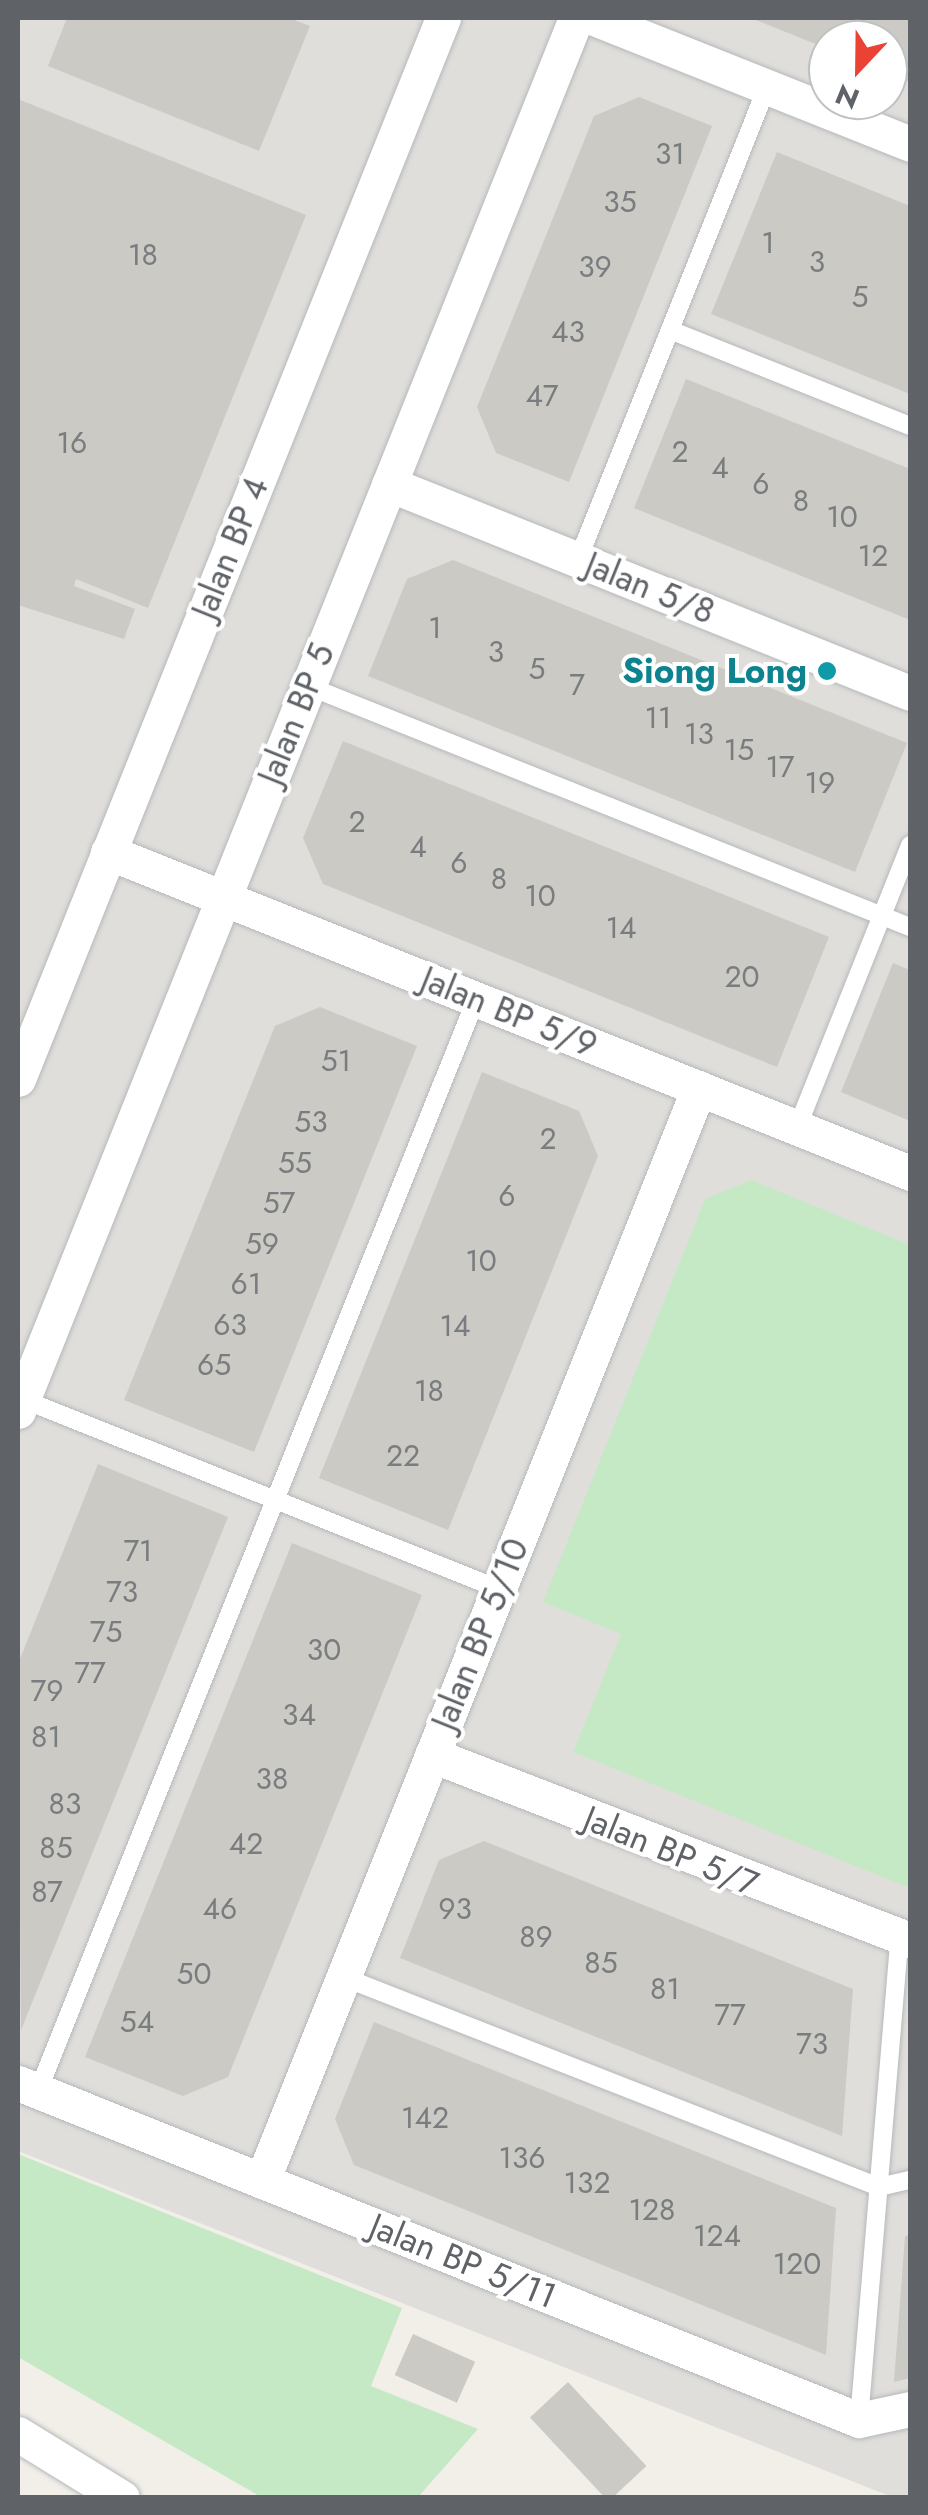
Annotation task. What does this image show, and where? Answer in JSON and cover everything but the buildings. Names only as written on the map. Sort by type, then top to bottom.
[{"type":"street","name":"Jalan BP 4","points":[[18,1078],[443,18]]},
{"type":"street","name":"Jalan BP 5","points":[[20,1405],[576,18]]},
{"type":"street","points":[[594,18],[910,144]]},
{"type":"street","name":"Jalan 5/8","points":[[389,484],[910,692]]},
{"type":"street","name":"Jalan BP 5/9","points":[[108,852],[910,1174]]},
{"type":"street","name":"Jalan BP 5/10","points":[[262,2180],[699,1088]]},
{"type":"street","name":"Jalan BP 5/7","points":[[432,1755],[905,1941]]},
{"type":"street","name":"Jalan BP 5/11","points":[[28,2087],[859,2420]]},
{"type":"street","points":[[859,2420],[910,2409]]},
{"type":"street","points":[[18,2434],[122,2498]]},
{"type":"lane","points":[[578,560],[767,87]]},
{"type":"lane","points":[[670,330],[910,426]]},
{"type":"lane","points":[[308,686],[910,927]]},
{"type":"lane","points":[[797,1128],[910,845]]},
{"type":"lane","points":[[28,2087],[275,1500],[476,999]]},
{"type":"lane","points":[[20,1405],[499,1589]]},
{"type":"lane","points":[[859,2420],[878,2187],[905,1941]]},
{"type":"lane","points":[[344,1977],[878,2187],[910,2180]]},
{"type":"shaded area","points":[[18,18],[910,18],[910,2497],[892,2497],[18,2151]]},
{"type":"green space","points":[[751,1180],[910,1245],[910,1888],[573,1752],[621,1634],[543,1602],[705,1199]]},
{"type":"green space","points":[[18,2154],[402,2308],[371,2386],[478,2429],[418,2497],[261,2497],[18,2357]]},
{"type":"place","name":"Siong Long","points":[[827,671]]}]
